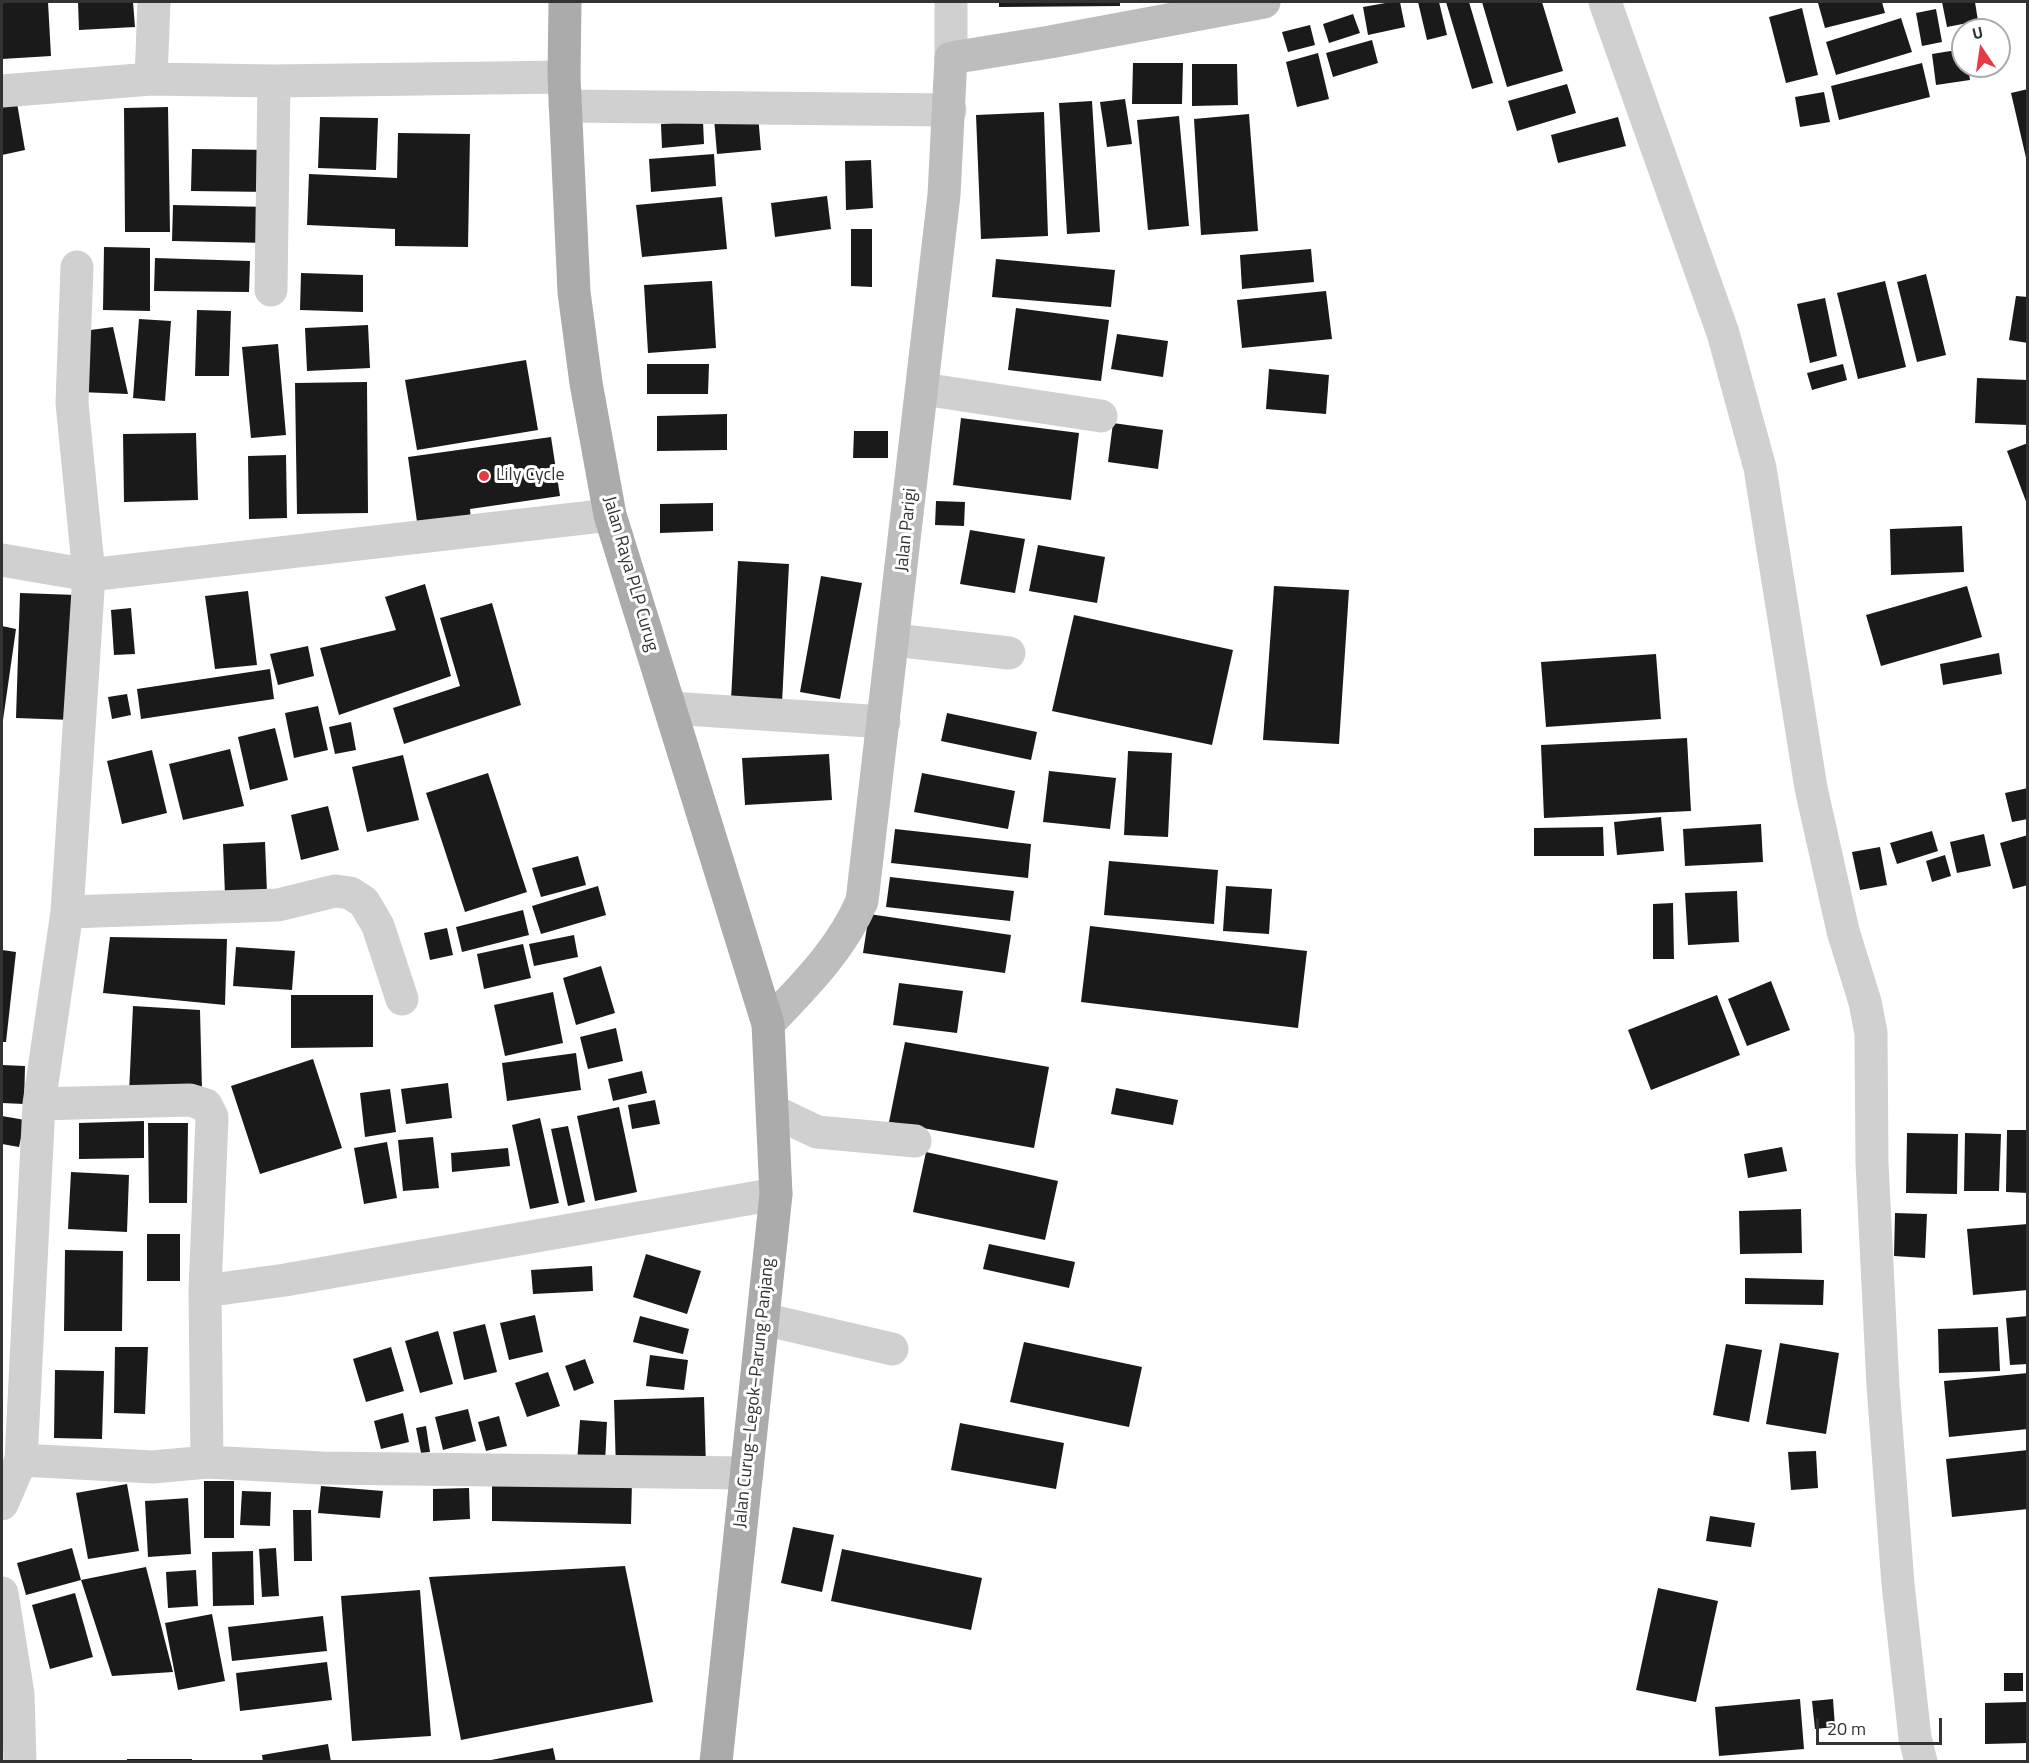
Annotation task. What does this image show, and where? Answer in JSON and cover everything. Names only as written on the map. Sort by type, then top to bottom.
[{"type":"main road","name":"Jalan Raya PLP Curug","points":[[565,2],[565,92],[574,292],[610,515],[768,1024]]},
{"type":"main road","name":"Jalan Curug–Legok–Parung Panjang","points":[[716,1761],[776,1194],[768,1024]]},
{"type":"street","points":[[151,79],[154,2]]},
{"type":"street","name":"Jalan Parigi","points":[[768,1024],[823,965],[851,927],[862,901],[944,195],[951,110],[951,2]]},
{"type":"street","points":[[951,58],[1264,2]]},
{"type":"street","points":[[1605,2],[1723,333],[1760,468],[1811,788],[1843,931],[1869,1023],[1872,1163],[1884,1398],[1898,1584],[1915,1738],[1921,1761]]},
{"type":"street","points":[[2,91],[151,79],[274,81],[951,110]]},
{"type":"street","points":[[271,290],[274,81]]},
{"type":"street","points":[[2,1504],[21,1460],[39,1104],[67,912],[89,575],[72,403],[77,267]]},
{"type":"street","points":[[922,389],[1101,416]]},
{"type":"street","points":[[2,560],[89,575],[610,515]]},
{"type":"street","points":[[894,640],[1009,653]]},
{"type":"street","points":[[670,708],[884,722]]},
{"type":"street","points":[[67,912],[278,905],[335,891],[350,893],[364,902],[378,926],[402,999]]},
{"type":"street","points":[[39,1104],[190,1100],[206,1105],[212,1117],[205,1291],[207,1462]]},
{"type":"street","points":[[773,1111],[817,1132],[915,1141]]},
{"type":"street","points":[[205,1291],[285,1280],[776,1194]]},
{"type":"street","points":[[763,1319],[892,1349]]},
{"type":"street","points":[[21,1460],[153,1467],[207,1462],[334,1468],[747,1473]]},
{"type":"street","points":[[2,1593],[18,1694],[20,1761]]},
{"type":"building","points":[[2,2],[48,2],[51,56],[2,59]]},
{"type":"building","points":[[78,2],[133,2],[135,27],[79,30]]},
{"type":"building","points":[[999,2],[1120,2],[1120,6],[999,7]]},
{"type":"building","points":[[1400,2],[1405,27],[1368,35],[1363,7]]},
{"type":"building","points":[[1418,2],[1439,2],[1447,35],[1427,40]]},
{"type":"building","points":[[1446,2],[1469,2],[1493,83],[1472,89]]},
{"type":"building","points":[[1482,2],[1542,2],[1563,71],[1507,87]]},
{"type":"building","points":[[1882,2],[1885,13],[1825,28],[1818,3]]},
{"type":"building","points":[[1942,2],[1975,2],[1978,18],[1951,18],[1951,26],[1947,27]]},
{"type":"building","points":[[1802,8],[1818,75],[1786,83],[1769,17]]},
{"type":"building","points":[[1936,9],[1942,42],[1922,46],[1916,13]]},
{"type":"building","points":[[1353,14],[1360,33],[1329,43],[1323,24]]},
{"type":"building","points":[[1901,18],[1912,52],[1836,75],[1826,42]]},
{"type":"building","points":[[1310,25],[1315,45],[1288,52],[1282,32]]},
{"type":"building","points":[[1372,40],[1378,63],[1333,77],[1326,53]]},
{"type":"building","points":[[1951,51],[1951,78],[1970,78],[1970,80],[1936,85],[1932,54]]},
{"type":"building","points":[[1318,53],[1329,99],[1297,107],[1286,62]]},
{"type":"building","points":[[1133,63],[1183,63],[1182,104],[1132,104]]},
{"type":"building","points":[[1922,63],[1930,97],[1839,120],[1831,86]]},
{"type":"building","points":[[1192,64],[1237,64],[1238,105],[1192,106]]},
{"type":"building","points":[[1567,84],[1576,113],[1517,131],[1508,101]]},
{"type":"building","points":[[2028,89],[2028,162],[2027,162],[2011,93]]},
{"type":"building","points":[[1824,92],[1830,122],[1800,127],[1795,97]]},
{"type":"building","points":[[1125,99],[1132,144],[1107,147],[1100,102]]},
{"type":"building","points":[[1092,101],[1100,232],[1067,234],[1059,103]]},
{"type":"building","points":[[17,103],[25,150],[2,155],[2,106]]},
{"type":"building","points":[[168,107],[170,232],[125,232],[124,108]]},
{"type":"building","points":[[1044,112],[1048,236],[981,239],[976,115]]},
{"type":"building","points":[[1249,114],[1258,231],[1201,235],[1194,119]]},
{"type":"building","points":[[758,115],[761,150],[717,154],[714,118]]},
{"type":"building","points":[[1179,116],[1189,226],[1148,230],[1137,120]]},
{"type":"building","points":[[320,117],[378,118],[376,170],[318,168]]},
{"type":"building","points":[[1618,117],[1626,146],[1558,163],[1551,135]]},
{"type":"building","points":[[703,121],[704,144],[662,148],[661,124]]},
{"type":"building","points":[[398,133],[470,134],[468,247],[395,246],[395,229],[307,225],[309,174],[397,178]]},
{"type":"building","points":[[192,149],[272,150],[272,192],[191,191]]},
{"type":"building","points":[[714,154],[716,186],[651,192],[649,159]]},
{"type":"building","points":[[871,160],[873,208],[846,210],[845,161]]},
{"type":"building","points":[[827,196],[831,229],[775,237],[771,203]]},
{"type":"building","points":[[722,197],[727,249],[642,257],[636,205]]},
{"type":"building","points":[[173,205],[270,207],[269,243],[172,241]]},
{"type":"building","points":[[851,229],[872,229],[872,287],[851,286]]},
{"type":"building","points":[[104,247],[150,248],[150,311],[103,310]]},
{"type":"building","points":[[1311,249],[1314,282],[1242,289],[1240,255]]},
{"type":"building","points":[[155,258],[250,261],[249,292],[154,291]]},
{"type":"building","points":[[996,259],[1115,270],[1111,307],[992,297]]},
{"type":"building","points":[[301,273],[363,275],[363,312],[300,310]]},
{"type":"building","points":[[1926,274],[1946,355],[1917,362],[1897,282]]},
{"type":"building","points":[[712,281],[716,348],[648,353],[644,285]]},
{"type":"building","points":[[1885,281],[1906,367],[1858,379],[1837,293]]},
{"type":"building","points":[[1326,291],[1332,339],[1242,348],[1237,300]]},
{"type":"building","points":[[2016,296],[2028,297],[2028,343],[2009,340]]},
{"type":"building","points":[[1825,298],[1837,356],[1810,363],[1797,304]]},
{"type":"building","points":[[1016,308],[1109,320],[1101,381],[1008,370]]},
{"type":"building","points":[[197,310],[231,311],[229,376],[195,376]]},
{"type":"building","points":[[139,319],[171,321],[165,401],[133,398]]},
{"type":"building","points":[[368,325],[370,368],[307,371],[305,328]]},
{"type":"building","points":[[113,327],[128,394],[80,392],[83,331]]},
{"type":"building","points":[[1117,334],[1168,341],[1163,377],[1111,369]]},
{"type":"building","points":[[278,344],[286,435],[251,438],[242,347]]},
{"type":"building","points":[[526,360],[538,430],[417,450],[405,380]]},
{"type":"building","points":[[647,364],[709,364],[708,394],[647,394]]},
{"type":"building","points":[[1843,364],[1847,380],[1812,390],[1807,373]]},
{"type":"building","points":[[1269,369],[1329,375],[1326,414],[1266,409]]},
{"type":"building","points":[[1977,378],[2028,380],[2028,425],[1975,423]]},
{"type":"building","points":[[367,382],[368,513],[297,514],[295,383]]},
{"type":"building","points":[[727,414],[727,450],[657,451],[657,416]]},
{"type":"building","points":[[961,418],[1079,433],[1071,500],[953,485]]},
{"type":"building","points":[[1113,423],[1163,430],[1158,469],[1108,462]]},
{"type":"building","points":[[854,431],[888,431],[888,458],[853,458]]},
{"type":"building","points":[[196,433],[198,500],[124,502],[123,434]]},
{"type":"building","name":"Lily Cycle","points":[[551,437],[560,496],[470,509],[471,521],[418,529],[408,457]]},
{"type":"building","points":[[2028,443],[2028,504],[2027,504],[2007,451]]},
{"type":"building","points":[[286,455],[287,518],[249,519],[248,456]]},
{"type":"building","points":[[936,501],[965,502],[964,526],[935,525]]},
{"type":"building","points":[[713,503],[713,531],[660,533],[660,504]]},
{"type":"building","points":[[1962,526],[1964,572],[1891,575],[1890,529]]},
{"type":"building","points":[[970,530],[1025,539],[1015,593],[960,584]]},
{"type":"building","points":[[1038,545],[1105,557],[1097,603],[1029,591]]},
{"type":"building","points":[[738,561],[789,564],[782,703],[731,700]]},
{"type":"building","points":[[821,576],[862,583],[840,699],[800,692]]},
{"type":"building","points":[[425,584],[451,676],[339,715],[320,648],[396,630],[385,597]]},
{"type":"building","points":[[1274,586],[1349,590],[1339,744],[1263,740]]},
{"type":"building","points":[[1967,586],[1982,637],[1881,666],[1866,615]]},
{"type":"building","points":[[248,591],[257,665],[215,669],[205,596]]},
{"type":"building","points":[[20,593],[77,595],[72,720],[16,718]]},
{"type":"building","points":[[492,603],[521,705],[404,744],[393,708],[460,686],[440,618]]},
{"type":"building","points":[[131,608],[135,654],[114,655],[111,610]]},
{"type":"building","points":[[1074,615],[1233,650],[1212,745],[1052,711]]},
{"type":"building","points":[[2,626],[16,629],[3,720],[2,720]]},
{"type":"building","points":[[308,646],[314,676],[278,685],[270,654]]},
{"type":"building","points":[[1999,653],[2002,674],[1943,685],[1940,664]]},
{"type":"building","points":[[1656,654],[1661,719],[1546,727],[1541,662]]},
{"type":"building","points":[[270,669],[274,699],[141,719],[137,689]]},
{"type":"building","points":[[127,694],[131,715],[112,719],[108,697]]},
{"type":"building","points":[[318,706],[328,750],[294,758],[285,713]]},
{"type":"building","points":[[947,713],[1037,732],[1031,760],[941,741]]},
{"type":"building","points":[[351,722],[356,750],[335,754],[329,727]]},
{"type":"building","points":[[275,728],[288,780],[250,790],[238,737]]},
{"type":"building","points":[[1687,738],[1691,811],[1544,818],[1541,745]]},
{"type":"building","points":[[230,749],[244,806],[183,820],[169,764]]},
{"type":"building","points":[[152,750],[167,813],[122,824],[107,761]]},
{"type":"building","points":[[1128,751],[1172,753],[1168,837],[1124,835]]},
{"type":"building","points":[[829,754],[832,800],[745,805],[742,758]]},
{"type":"building","points":[[403,755],[419,820],[367,832],[352,767]]},
{"type":"building","points":[[1049,771],[1116,778],[1110,829],[1043,822]]},
{"type":"building","points":[[488,773],[527,892],[465,912],[426,793]]},
{"type":"building","points":[[922,773],[1015,791],[1008,829],[914,812]]},
{"type":"building","points":[[2028,788],[2028,819],[2012,822],[2005,793]]},
{"type":"building","points":[[328,806],[339,850],[301,860],[291,815]]},
{"type":"building","points":[[1661,817],[1664,851],[1617,855],[1614,822]]},
{"type":"building","points":[[1761,824],[1763,862],[1685,866],[1683,829]]},
{"type":"building","points":[[1603,827],[1604,856],[1534,856],[1534,828]]},
{"type":"building","points":[[895,829],[1031,844],[1028,878],[891,863]]},
{"type":"building","points":[[1932,831],[1938,851],[1897,864],[1890,843]]},
{"type":"building","points":[[1984,834],[1991,866],[1957,873],[1950,842]]},
{"type":"building","points":[[2028,835],[2028,885],[2013,889],[2000,843]]},
{"type":"building","points":[[265,842],[267,893],[225,895],[223,844]]},
{"type":"building","points":[[1880,847],[1887,885],[1860,890],[1852,852]]},
{"type":"building","points":[[1945,855],[1951,876],[1932,882],[1926,861]]},
{"type":"building","points":[[578,856],[586,885],[541,897],[532,868]]},
{"type":"building","points":[[1109,861],[1218,870],[1214,924],[1104,915]]},
{"type":"building","points":[[890,877],[1014,891],[1010,921],[886,907]]},
{"type":"building","points":[[598,886],[606,915],[541,934],[532,906]]},
{"type":"building","points":[[1226,886],[1272,889],[1269,934],[1223,931]]},
{"type":"building","points":[[1737,891],[1739,942],[1688,945],[1685,893]]},
{"type":"building","points":[[1673,903],[1674,959],[1653,959],[1653,904]]},
{"type":"building","points":[[523,910],[529,935],[462,952],[456,927]]},
{"type":"building","points":[[869,914],[1011,935],[1005,973],[863,953]]},
{"type":"building","points":[[1090,926],[1307,951],[1298,1028],[1081,1002]]},
{"type":"building","points":[[447,928],[453,955],[430,960],[424,933]]},
{"type":"building","points":[[574,935],[578,957],[534,966],[529,944]]},
{"type":"building","points":[[110,937],[227,939],[225,1005],[103,993]]},
{"type":"building","points":[[523,944],[531,978],[484,989],[477,954]]},
{"type":"building","points":[[236,947],[295,951],[292,990],[233,986]]},
{"type":"building","points":[[2,950],[16,952],[6,1042],[2,1042]]},
{"type":"building","points":[[601,966],[615,1013],[576,1025],[563,978]]},
{"type":"building","points":[[1771,981],[1790,1030],[1747,1046],[1728,999]]},
{"type":"building","points":[[899,983],[963,991],[957,1033],[893,1025]]},
{"type":"building","points":[[553,992],[563,1043],[505,1056],[494,1005]]},
{"type":"building","points":[[291,995],[373,995],[373,1047],[291,1048]]},
{"type":"building","points":[[1717,995],[1740,1055],[1651,1090],[1628,1030]]},
{"type":"building","points":[[133,1006],[200,1010],[202,1090],[129,1093]]},
{"type":"building","points":[[616,1028],[623,1061],[588,1069],[580,1037]]},
{"type":"building","points":[[905,1042],[1049,1067],[1034,1148],[889,1122]]},
{"type":"building","points":[[576,1053],[581,1090],[507,1101],[502,1063]]},
{"type":"building","points":[[313,1059],[342,1148],[260,1174],[231,1086]]},
{"type":"building","points":[[2,1065],[25,1066],[24,1104],[2,1103]]},
{"type":"building","points":[[642,1071],[647,1093],[613,1101],[608,1079]]},
{"type":"building","points":[[448,1083],[452,1118],[406,1124],[401,1089]]},
{"type":"building","points":[[1116,1088],[1178,1100],[1173,1125],[1111,1114]]},
{"type":"building","points":[[390,1089],[396,1132],[365,1137],[360,1093]]},
{"type":"building","points":[[655,1100],[660,1124],[632,1129],[628,1105]]},
{"type":"building","points":[[619,1107],[637,1192],[595,1201],[577,1116]]},
{"type":"building","points":[[2,1116],[25,1120],[19,1147],[2,1144]]},
{"type":"building","points":[[540,1118],[559,1203],[530,1209],[512,1125]]},
{"type":"building","points":[[144,1121],[144,1158],[79,1159],[79,1123]]},
{"type":"building","points":[[148,1123],[188,1123],[187,1203],[149,1203]]},
{"type":"building","points":[[568,1126],[585,1202],[568,1206],[551,1129]]},
{"type":"building","points":[[2007,1130],[2028,1130],[2028,1193],[2006,1192]]},
{"type":"building","points":[[1907,1133],[1958,1134],[1957,1194],[1906,1193]]},
{"type":"building","points":[[1965,1133],[2001,1134],[1999,1191],[1964,1191]]},
{"type":"building","points":[[433,1137],[439,1188],[403,1191],[398,1140]]},
{"type":"building","points":[[387,1142],[397,1198],[364,1204],[354,1148]]},
{"type":"building","points":[[1782,1147],[1787,1171],[1748,1178],[1744,1154]]},
{"type":"building","points":[[508,1148],[510,1166],[452,1172],[451,1153]]},
{"type":"building","points":[[926,1152],[1058,1181],[1045,1240],[913,1212]]},
{"type":"building","points":[[71,1172],[129,1175],[127,1232],[68,1229]]},
{"type":"building","points":[[1801,1209],[1802,1253],[1740,1254],[1739,1211]]},
{"type":"building","points":[[1895,1213],[1927,1214],[1925,1258],[1894,1256]]},
{"type":"building","points":[[2028,1224],[2028,1290],[1973,1295],[1967,1229]]},
{"type":"building","points":[[147,1234],[180,1234],[180,1281],[147,1281]]},
{"type":"building","points":[[989,1244],[1075,1262],[1069,1288],[983,1269]]},
{"type":"building","points":[[65,1250],[123,1251],[122,1331],[64,1331]]},
{"type":"building","points":[[646,1254],[701,1271],[687,1314],[633,1297]]},
{"type":"building","points":[[592,1266],[593,1291],[533,1294],[531,1270]]},
{"type":"building","points":[[1745,1278],[1824,1280],[1823,1305],[1745,1304]]},
{"type":"building","points":[[535,1315],[543,1352],[509,1360],[500,1323]]},
{"type":"building","points":[[640,1316],[689,1329],[683,1354],[633,1342]]},
{"type":"building","points":[[2028,1316],[2028,1364],[2010,1365],[2006,1318]]},
{"type":"building","points":[[485,1324],[497,1372],[464,1380],[453,1332]]},
{"type":"building","points":[[1998,1327],[2000,1371],[1939,1373],[1938,1329]]},
{"type":"building","points":[[438,1331],[453,1384],[420,1393],[405,1341]]},
{"type":"building","points":[[1024,1342],[1142,1367],[1129,1427],[1010,1402]]},
{"type":"building","points":[[1780,1343],[1839,1353],[1826,1434],[1766,1424]]},
{"type":"building","points":[[1726,1344],[1762,1350],[1749,1422],[1713,1415]]},
{"type":"building","points":[[115,1347],[148,1347],[145,1414],[114,1413]]},
{"type":"building","points":[[391,1347],[404,1391],[366,1402],[353,1359]]},
{"type":"building","points":[[650,1355],[688,1360],[684,1390],[646,1386]]},
{"type":"building","points":[[585,1359],[594,1383],[574,1391],[565,1366]]},
{"type":"building","points":[[55,1370],[104,1371],[102,1439],[54,1438]]},
{"type":"building","points":[[548,1372],[560,1406],[527,1417],[515,1383]]},
{"type":"building","points":[[2028,1373],[2028,1429],[1949,1437],[1944,1381]]},
{"type":"building","points":[[704,1397],[706,1467],[616,1470],[614,1400]]},
{"type":"building","points":[[468,1409],[476,1441],[443,1450],[435,1417]]},
{"type":"building","points":[[403,1413],[409,1442],[381,1449],[374,1421]]},
{"type":"building","points":[[499,1416],[507,1446],[486,1451],[478,1422]]},
{"type":"building","points":[[580,1420],[607,1422],[605,1464],[577,1463]]},
{"type":"building","points":[[960,1423],[1064,1443],[1056,1489],[951,1470]]},
{"type":"building","points":[[426,1426],[430,1452],[421,1453],[416,1428]]},
{"type":"building","points":[[2028,1450],[2028,1509],[1952,1517],[1946,1459]]},
{"type":"building","points":[[1816,1451],[1818,1488],[1791,1490],[1788,1452]]},
{"type":"building","points":[[492,1479],[632,1481],[631,1524],[492,1521]]},
{"type":"building","points":[[204,1481],[234,1481],[234,1538],[204,1538]]},
{"type":"building","points":[[127,1484],[139,1551],[88,1559],[76,1493]]},
{"type":"building","points":[[321,1486],[383,1491],[380,1518],[318,1513]]},
{"type":"building","points":[[469,1488],[470,1519],[433,1521],[433,1489]]},
{"type":"building","points":[[242,1491],[271,1492],[270,1526],[240,1525]]},
{"type":"building","points":[[188,1498],[191,1554],[148,1557],[145,1501]]},
{"type":"building","points":[[293,1510],[311,1510],[312,1561],[294,1561]]},
{"type":"building","points":[[1710,1516],[1755,1523],[1751,1547],[1706,1541]]},
{"type":"building","points":[[793,1527],[834,1535],[822,1592],[781,1583]]},
{"type":"building","points":[[72,1548],[81,1580],[26,1595],[17,1563]]},
{"type":"building","points":[[276,1548],[279,1596],[262,1597],[259,1549]]},
{"type":"building","points":[[842,1549],[982,1578],[971,1630],[831,1601]]},
{"type":"building","points":[[253,1551],[254,1605],[213,1606],[212,1552]]},
{"type":"building","points":[[625,1566],[653,1702],[461,1740],[429,1577]]},
{"type":"building","points":[[146,1567],[173,1672],[112,1676],[81,1580]]},
{"type":"building","points":[[196,1570],[198,1606],[168,1608],[166,1572]]},
{"type":"building","points":[[1658,1588],[1718,1601],[1696,1702],[1636,1690]]},
{"type":"building","points":[[420,1590],[431,1736],[352,1741],[341,1596]]},
{"type":"building","points":[[75,1593],[93,1657],[50,1669],[32,1605]]},
{"type":"building","points":[[212,1614],[225,1681],[178,1690],[165,1623]]},
{"type":"building","points":[[323,1616],[327,1651],[232,1661],[228,1627]]},
{"type":"building","points":[[327,1662],[332,1700],[240,1711],[236,1673]]},
{"type":"building","points":[[2004,1673],[2023,1673],[2023,1691],[2004,1691]]},
{"type":"building","points":[[1800,1699],[1804,1749],[1719,1756],[1715,1707]]},
{"type":"building","points":[[1833,1699],[1835,1727],[1815,1729],[1812,1701]]},
{"type":"building","points":[[2028,1702],[2028,1743],[1985,1744],[1985,1703]]},
{"type":"building","points":[[328,1744],[331,1762],[263,1762],[262,1755]]},
{"type":"building","points":[[553,1748],[556,1762],[491,1762],[491,1760]]},
{"type":"building","points":[[127,1759],[192,1759],[192,1762],[127,1762]]},
{"type":"place","name":"Lily Cycle","points":[[484,476]]}]
